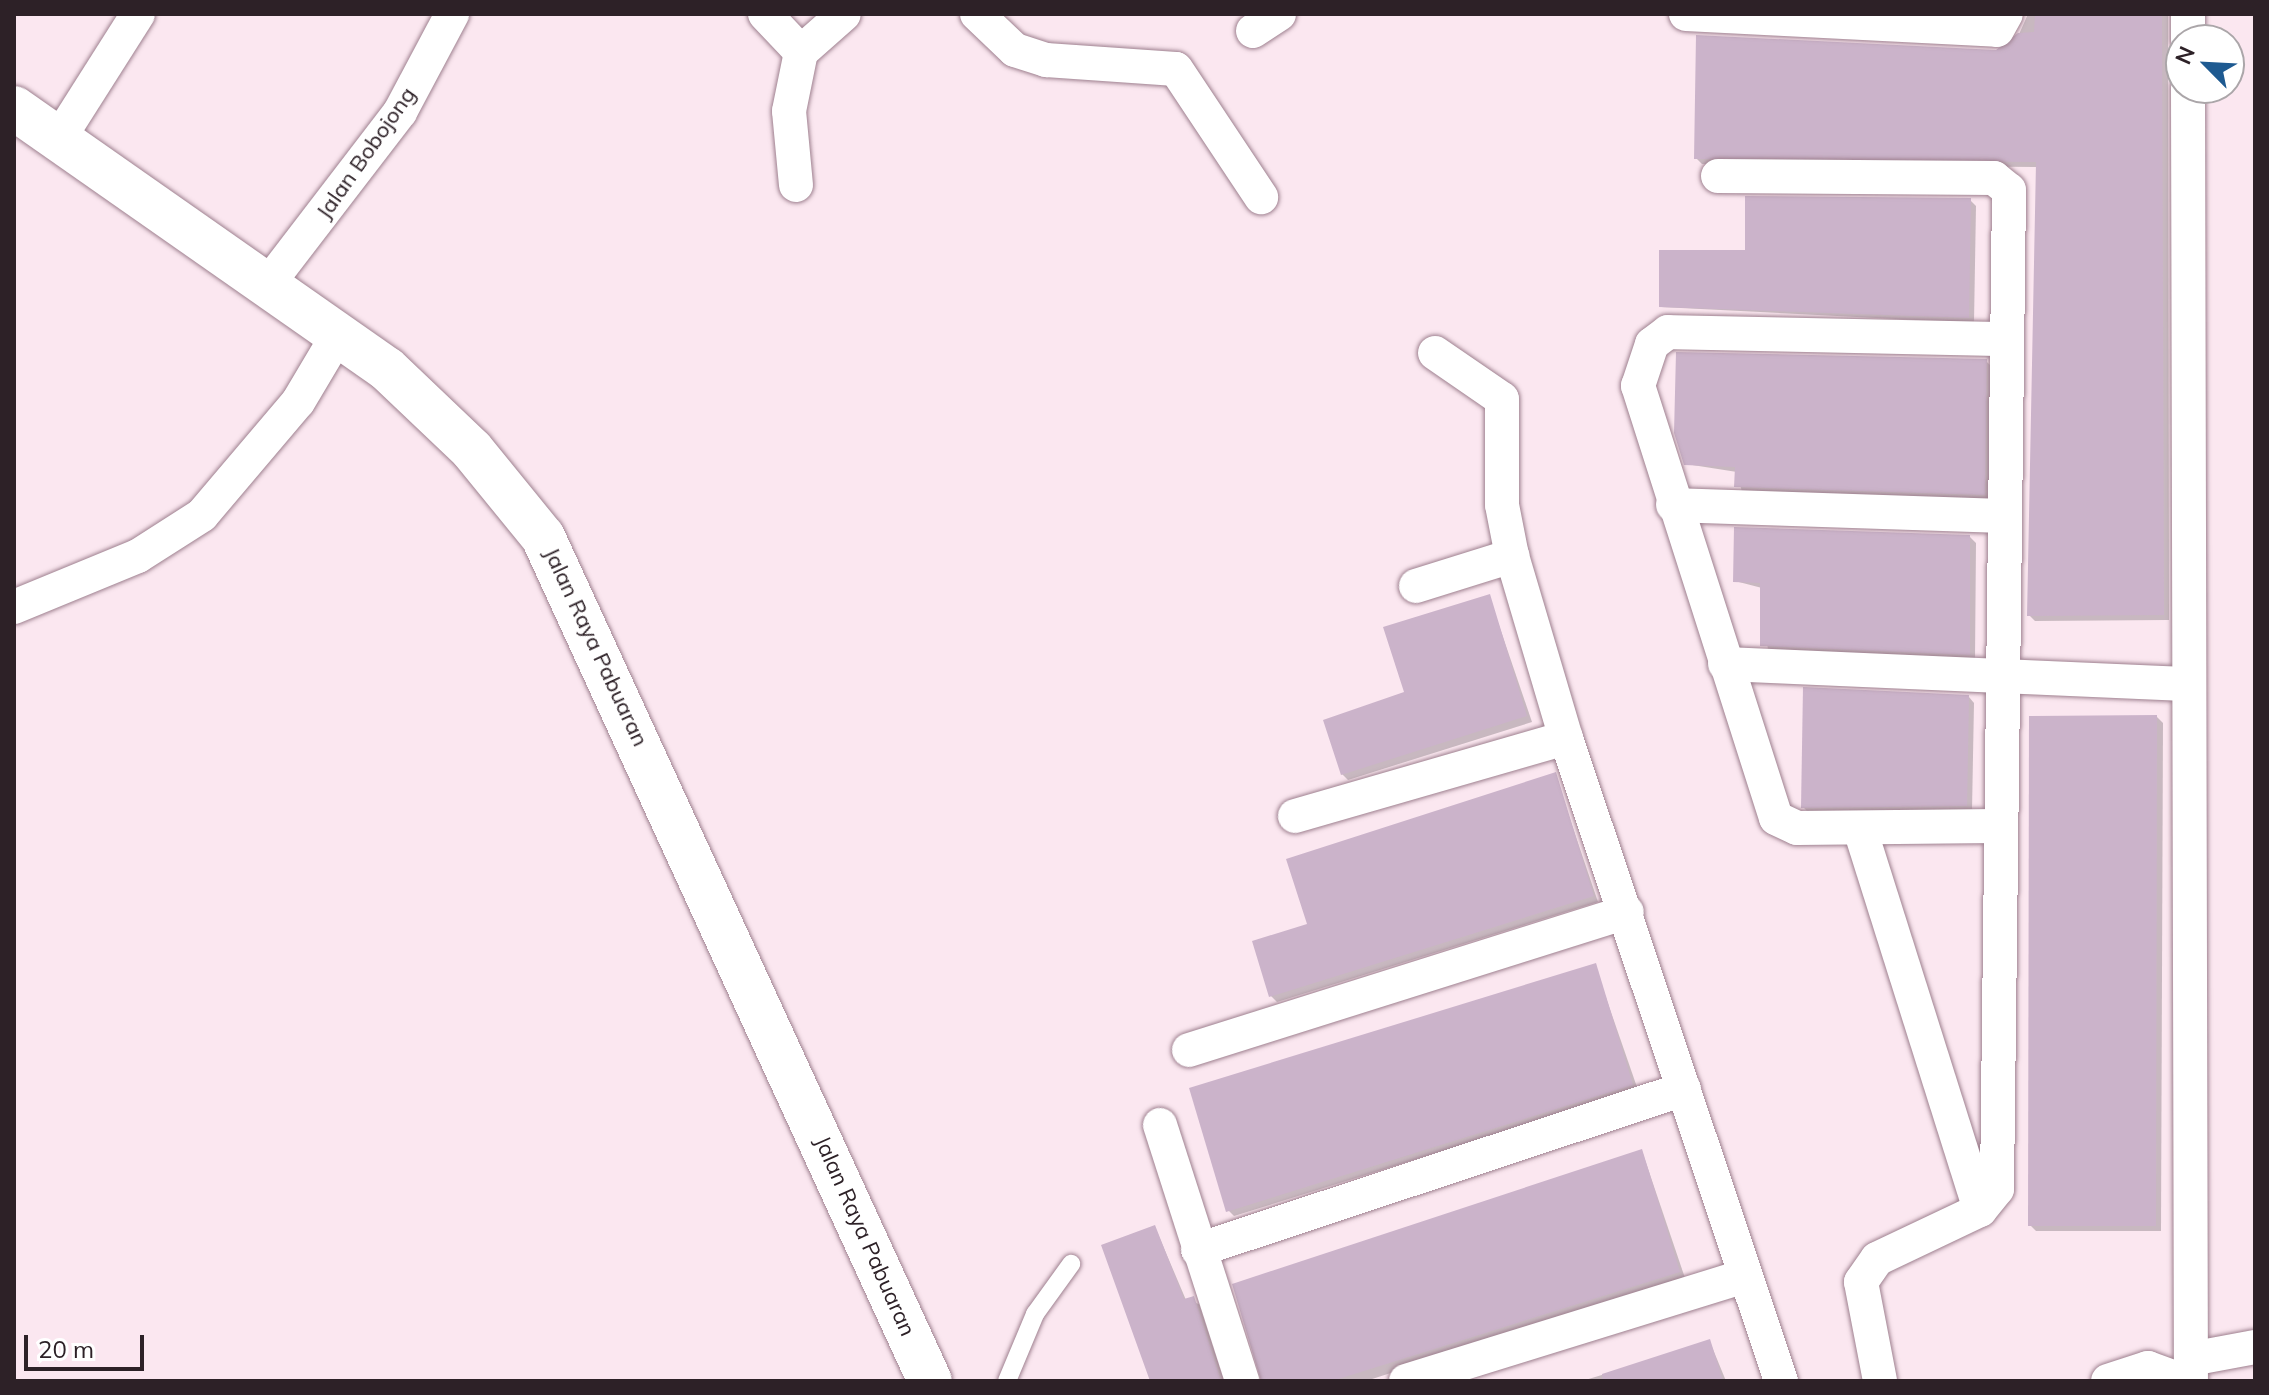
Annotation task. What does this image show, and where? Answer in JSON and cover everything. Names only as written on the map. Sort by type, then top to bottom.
[{"type":"street","points":[[58,140],[138,14]]},
{"type":"street","name":"Jalan Bobojong","points":[[268,284],[400,112],[452,14]]},
{"type":"street","points":[[765,14],[801,52]]},
{"type":"street","points":[[796,185],[789,111],[801,52],[844,14]]},
{"type":"street","points":[[977,14],[1015,50],[1046,60],[1176,69],[1261,197]]},
{"type":"street","points":[[1686,14],[1997,30],[2006,14]]},
{"type":"street","points":[[2108,1381],[2148,1368],[2210,1363],[2186,684],[2188,104]]},
{"type":"street","name":"Jalan Raya Pabuaran","points":[[14,108],[339,333],[472,450],[543,537],[568,580],[930,1381]]},
{"type":"street","points":[[1718,176],[1999,179],[2009,190],[1997,826],[1998,1176],[1994,1197],[1980,1210],[1877,1259],[1861,1282],[1880,1381]]},
{"type":"street","points":[[1997,826],[1797,828],[1776,818],[1638,397],[1639,372],[1668,332],[2005,339]]},
{"type":"street","points":[[14,607],[138,556],[202,515],[298,402],[339,333]]},
{"type":"street","points":[[1435,353],[1502,399],[1502,505],[1512,556],[1566,738],[1627,912],[1743,1277],[1781,1381]]},
{"type":"street","points":[[1673,505],[2002,516]]},
{"type":"street","points":[[1416,586],[1512,556]]},
{"type":"street","points":[[1725,664],[2002,673],[2186,684]]},
{"type":"street","points":[[1295,816],[1566,738]]},
{"type":"street","points":[[1860,829],[1980,1210]]},
{"type":"street","points":[[1189,1050],[1627,912]]},
{"type":"street","points":[[1198,1250],[1684,1089]]},
{"type":"street","points":[[1160,1125],[1242,1381]]},
{"type":"street","points":[[1406,1381],[1743,1277]]},
{"type":"lane","points":[[1007,1381],[1035,1314],[1071,1264]]},
{"type":"building","points":[[2035,14],[2162,14],[2164,615],[2027,616],[2036,162],[1694,159],[1696,35],[1996,50],[2018,33],[2034,32]]},
{"type":"building","points":[[1745,196],[1971,198],[1969,318],[1659,307],[1659,250],[1745,250]]},
{"type":"building","points":[[1676,352],[1987,359],[1985,495],[1734,487],[1735,467],[1684,465],[1674,433]]},
{"type":"building","points":[[1734,527],[1970,535],[1970,655],[1760,646],[1760,583],[1733,582]]},
{"type":"building","points":[[1490,594],[1527,716],[1341,775],[1323,720],[1404,692],[1383,627]]},
{"type":"building","points":[[1803,687],[1969,695],[1967,806],[1801,808]]},
{"type":"building","points":[[2157,715],[2156,1226],[2028,1226],[2029,716]]},
{"type":"building","points":[[1556,772],[1594,896],[1269,997],[1252,941],[1307,924],[1286,859]]},
{"type":"building","points":[[1596,963],[1633,1085],[1226,1212],[1189,1088]]},
{"type":"building","points":[[1642,1149],[1680,1272],[1332,1381],[1261,1381],[1232,1284]]},
{"type":"building","points":[[1155,1225],[1184,1299],[1194,1296],[1221,1381],[1150,1381],[1101,1245]]},
{"type":"building","points":[[1710,1339],[1723,1381],[1603,1381],[1602,1374]]}]
